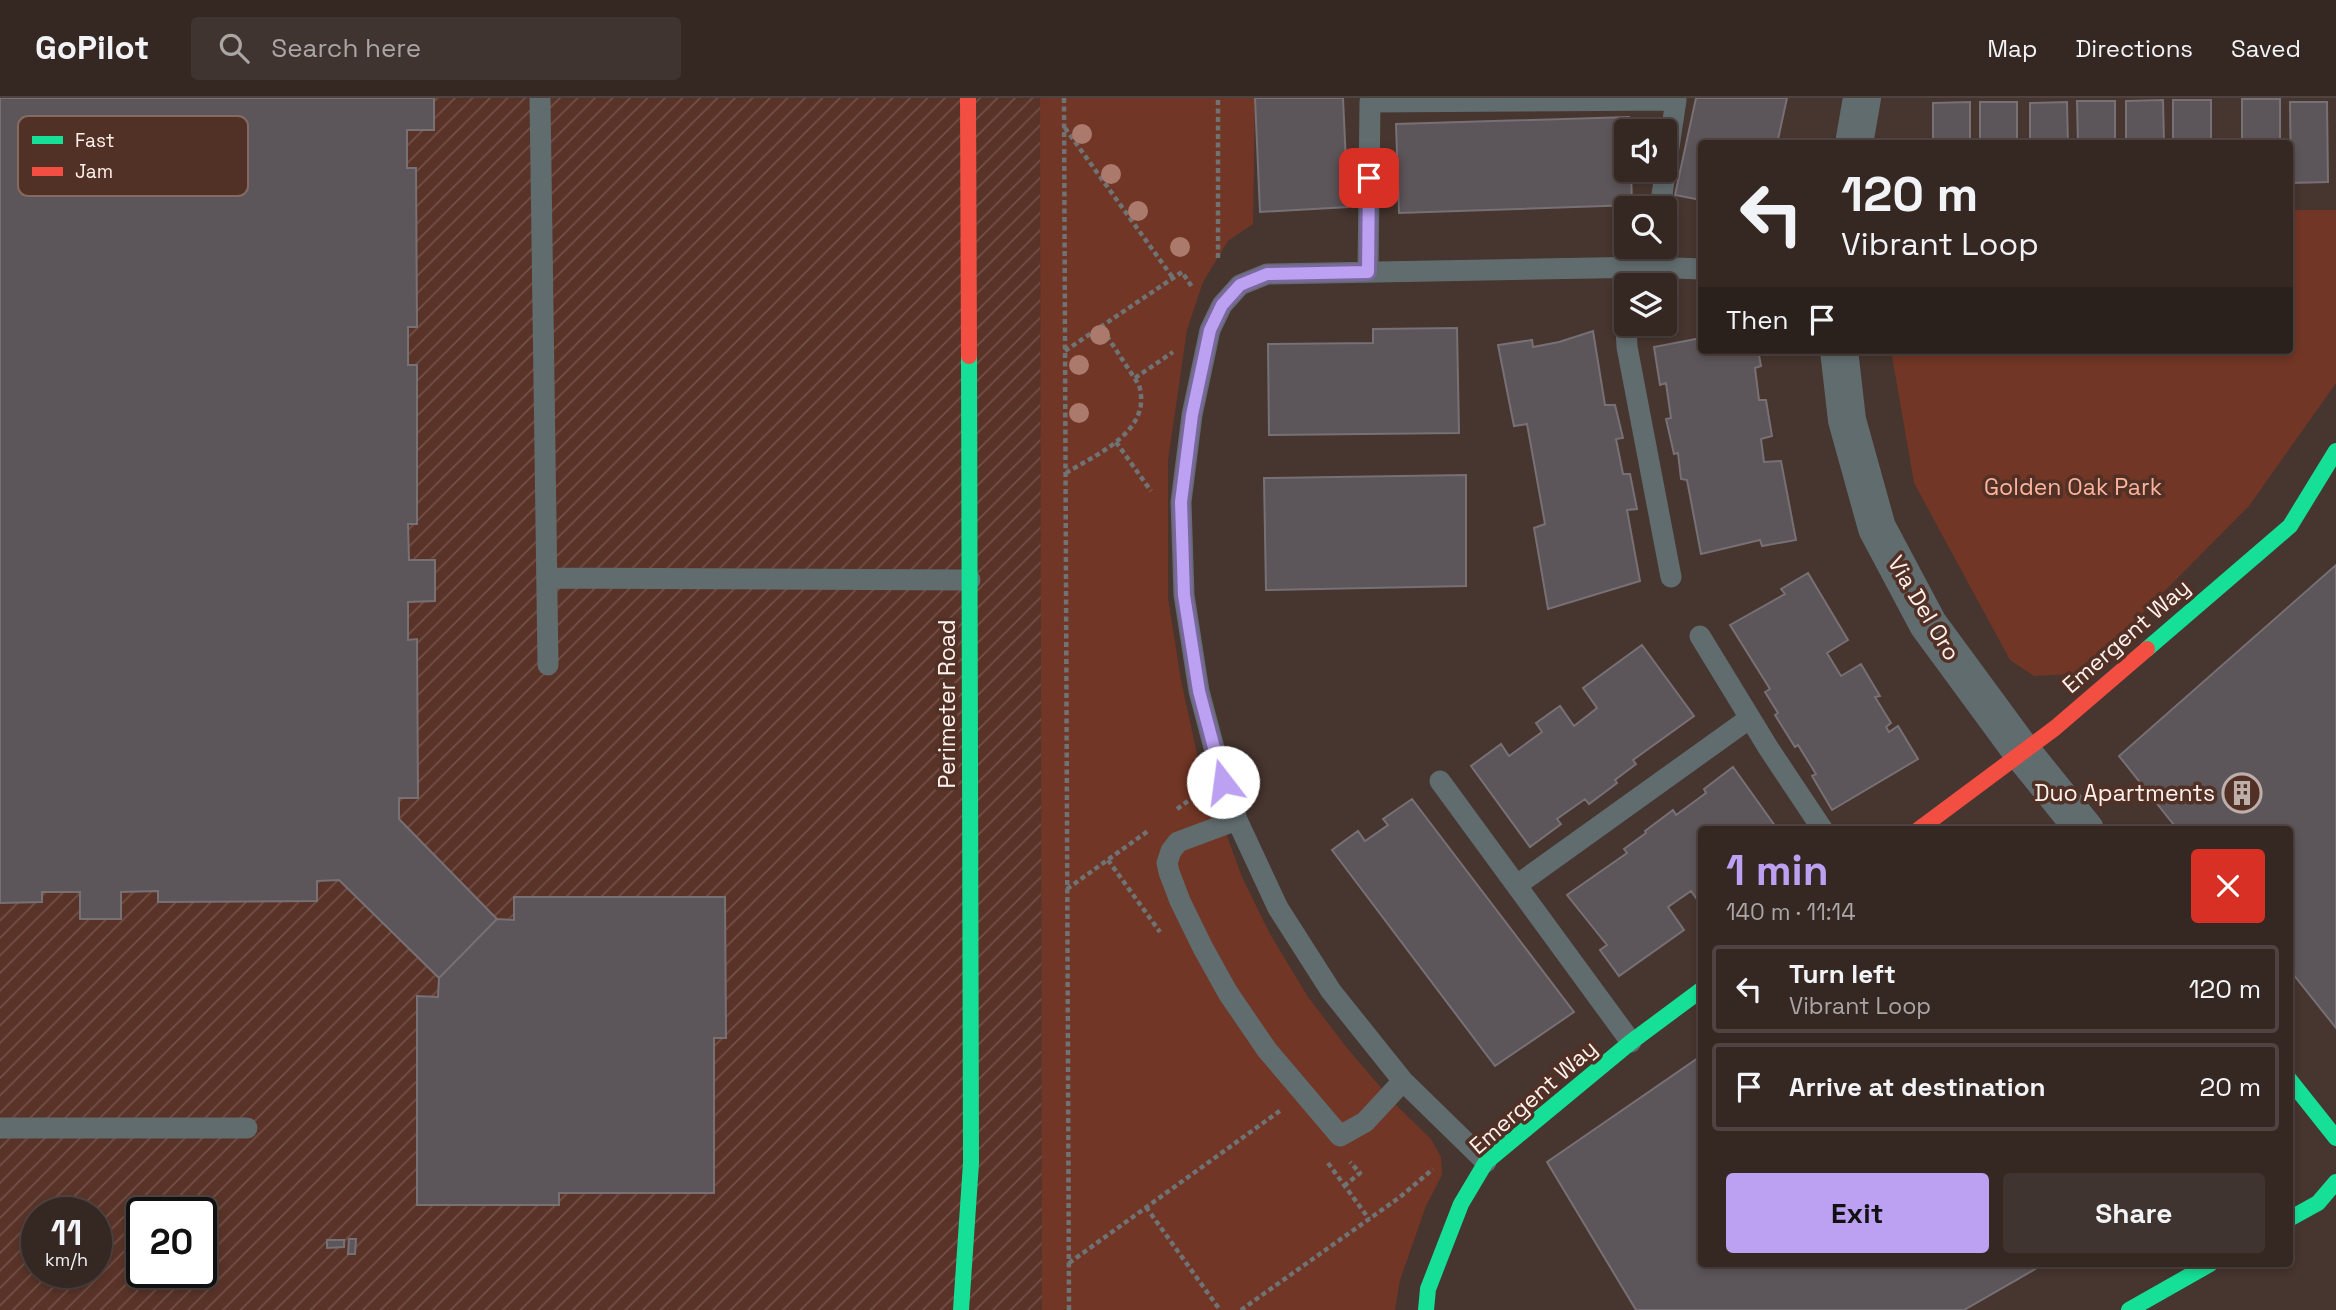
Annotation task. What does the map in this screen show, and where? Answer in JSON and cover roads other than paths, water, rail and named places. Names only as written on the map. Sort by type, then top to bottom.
[{"type":"street","name":"Perimeter Road","points":[[961,1310],[971,1163],[968,98]]},
{"type":"street","points":[[1855,140],[1862,98]]},
{"type":"street","name":"Via Del Oro","points":[[1839,354],[1847,420],[1877,528],[1928,624],[2022,752],[2082,826]]},
{"type":"street","name":"Emergent Way","points":[[1923,826],[2055,728],[2290,526],[2336,451]]},
{"type":"street","name":"Emergent Way","points":[[1426,1310],[1428,1289],[1461,1204],[1486,1162],[1631,1042],[1698,992]]},
{"type":"street","points":[[2293,1084],[2336,1138]]},
{"type":"street","points":[[2293,1217],[2318,1203],[2336,1182]]},
{"type":"street","points":[[2129,1310],[2205,1267]]},
{"type":"lane","points":[[540,98],[548,665]]},
{"type":"lane","points":[[1368,272],[1370,100],[1676,99],[1662,196]]},
{"type":"lane","points":[[1486,1162],[1403,1081],[1324,981],[1279,908],[1237,820],[1223,782],[1199,691],[1184,595],[1181,502],[1192,415],[1210,330],[1222,305],[1240,285],[1267,274],[1623,268],[1647,259]]},
{"type":"lane","points":[[1660,259],[1698,268]]},
{"type":"lane","points":[[1623,268],[1623,273]]},
{"type":"lane","points":[[1627,336],[1671,577]]},
{"type":"lane","points":[[547,578],[970,580]]},
{"type":"lane","points":[[1700,636],[1820,826]]},
{"type":"lane","points":[[1517,886],[1751,719]]},
{"type":"lane","points":[[1440,781],[1631,1042]]},
{"type":"lane","points":[[1237,820],[1178,842],[1167,863],[1180,901],[1202,948],[1228,993],[1267,1049],[1340,1136],[1365,1122],[1403,1081]]},
{"type":"lane","points":[[0,1128],[247,1128]]},
{"type":"place","name":"Duo Apartments","points":[[2242,793]]},
{"type":"park label","name":"Golden Oak Park","points":[[2073,487]]}]
